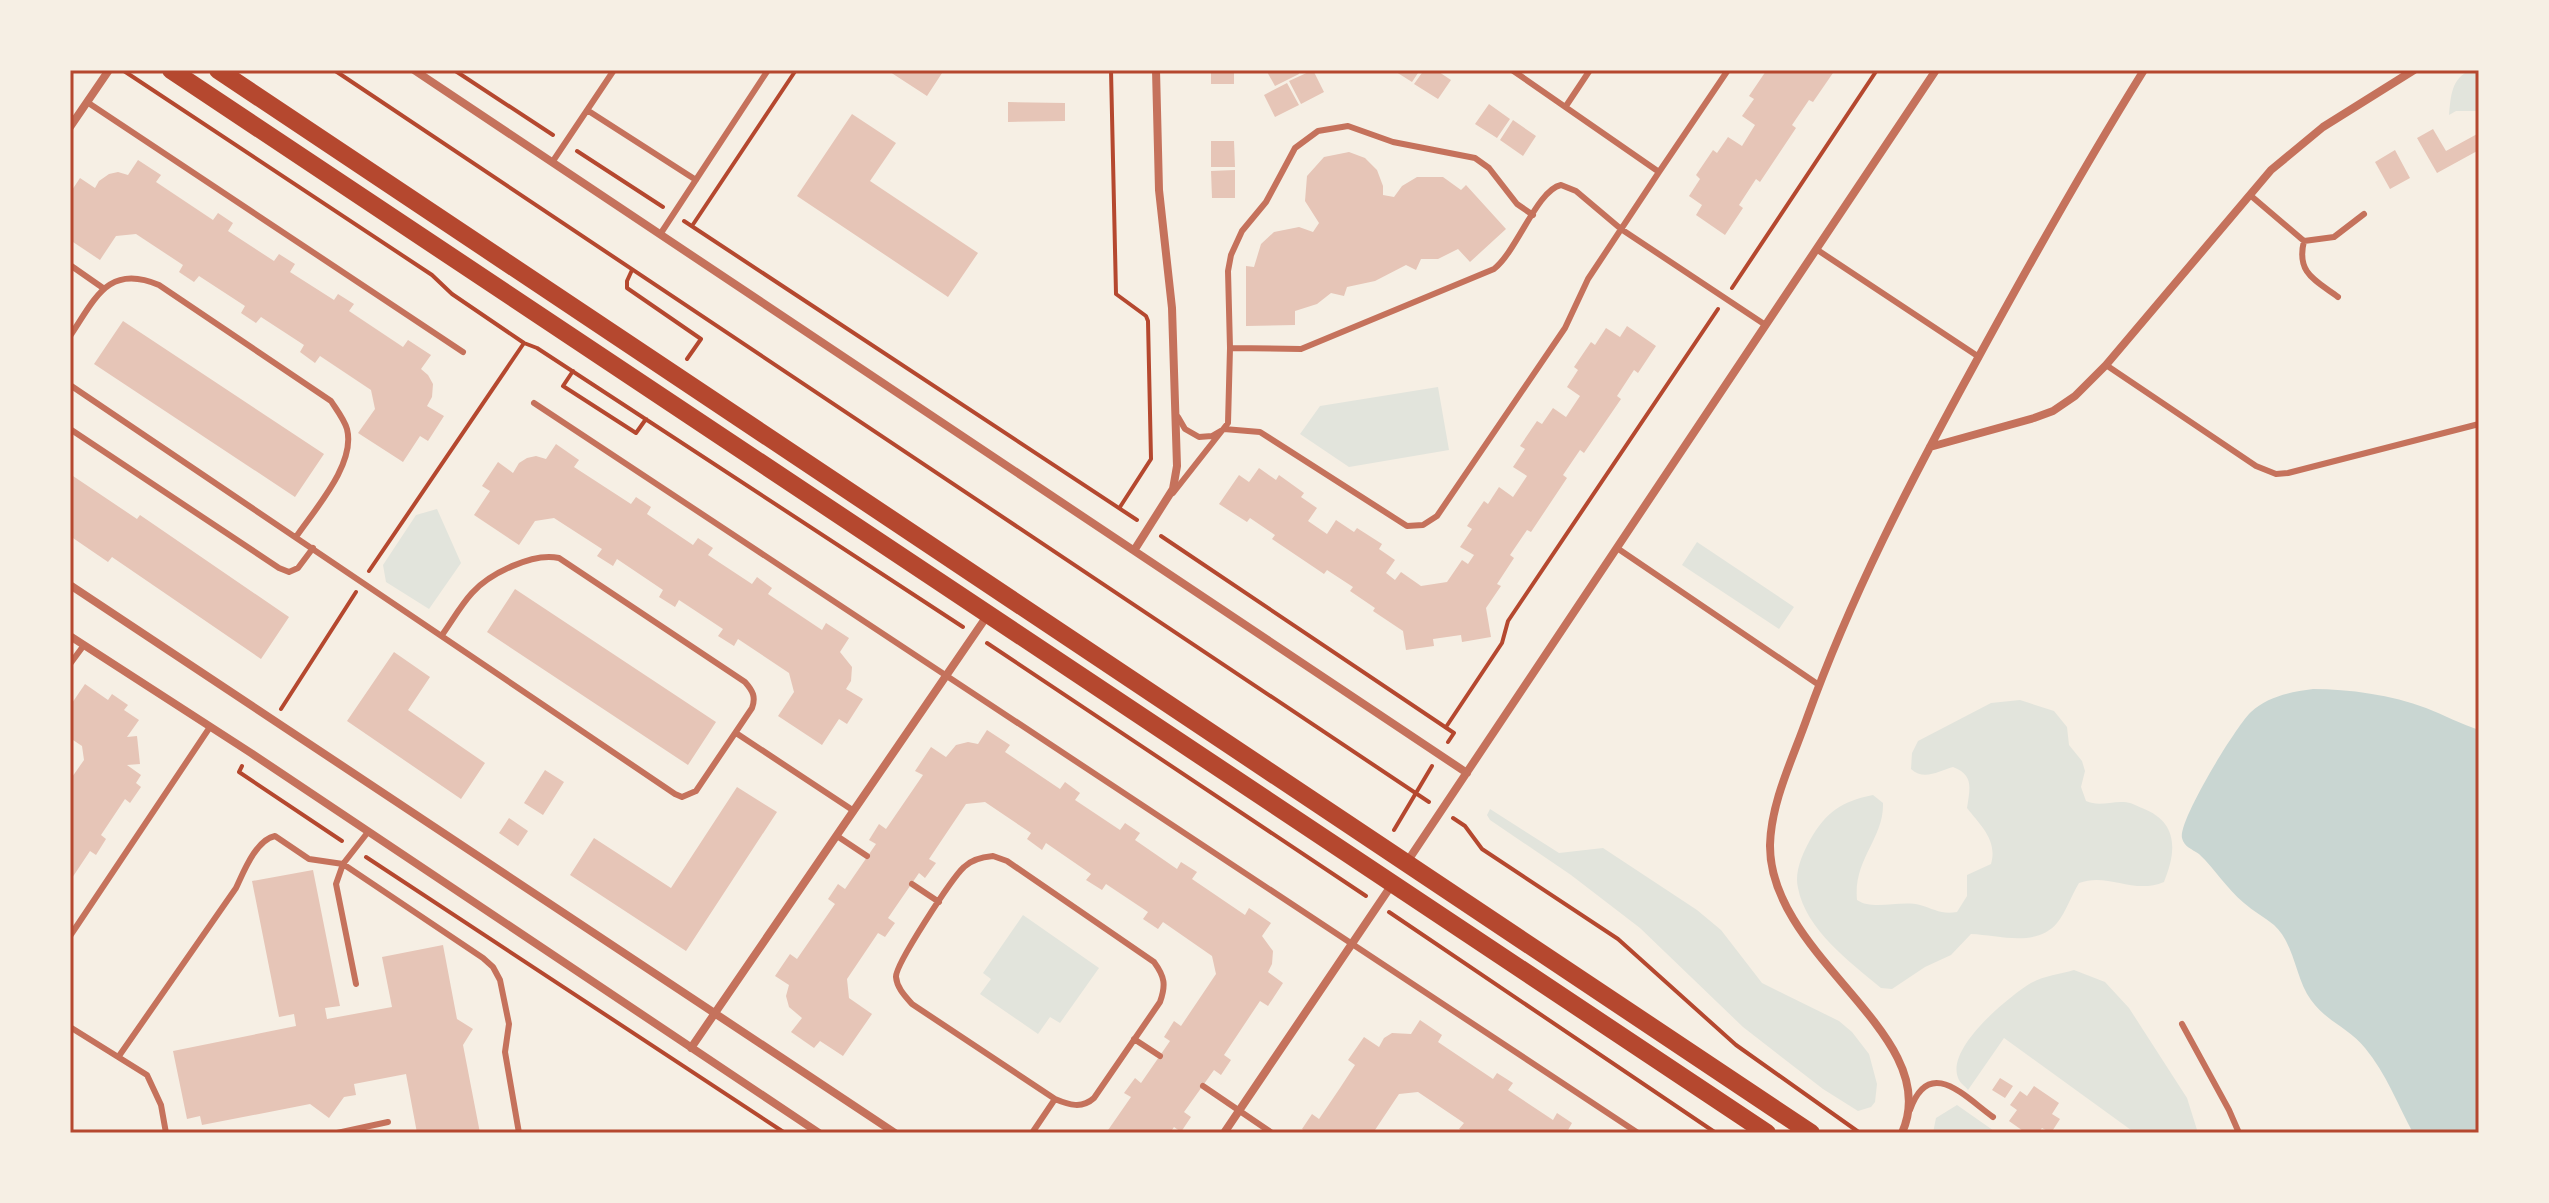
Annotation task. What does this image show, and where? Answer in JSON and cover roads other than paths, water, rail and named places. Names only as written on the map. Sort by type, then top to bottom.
[{"type":"main road","points":[[171,70],[1767,1133]]},
{"type":"main road","points":[[218,70],[1811,1133]]},
{"type":"main road","points":[[987,615],[1002,594]]},
{"type":"main road","points":[[1393,883],[1407,862]]},
{"type":"street","points":[[70,127],[109,70]]},
{"type":"street","points":[[414,70],[1467,773]]},
{"type":"street","points":[[1135,549],[1167,500],[1176,478],[1177,466],[1172,308],[1159,190],[1156,70]]},
{"type":"street","points":[[1407,862],[1936,70]]},
{"type":"street","points":[[1902,1133],[1910,1110],[1906,1074],[1894,1048],[1825,965],[1783,902],[1771,863],[1773,819],[1819,685],[1870,567],[1979,357],[2089,159],[2144,70]]},
{"type":"street","points":[[1930,447],[1987,433],[2053,411],[2075,396],[2106,365],[2271,170],[2323,127],[2414,70]]},
{"type":"street","points":[[70,585],[275,718],[895,1133]]},
{"type":"street","points":[[691,1048],[987,615]]},
{"type":"street","points":[[70,636],[251,753],[724,1070],[806,1129],[819,1133]]},
{"type":"street","points":[[1224,1133],[1393,883]]},
{"type":"lane","points":[[553,161],[614,70]]},
{"type":"lane","points":[[661,233],[768,70]]},
{"type":"lane","points":[[1512,70],[1659,172]]},
{"type":"lane","points":[[1566,106],[1590,70]]},
{"type":"lane","points":[[1175,410],[1182,426],[1194,435],[1212,436],[1224,429],[1260,432],[1407,526],[1430,522],[1565,328],[1588,279],[1728,70]]},
{"type":"lane","points":[[87,102],[463,352]]},
{"type":"lane","points":[[587,110],[696,180]]},
{"type":"lane","points":[[1167,500],[1224,429],[1230,416],[1228,271],[1231,255],[1242,231],[1266,202],[1295,148],[1318,131],[1348,126],[1393,142],[1475,158],[1489,168],[1517,204],[1533,215]]},
{"type":"lane","points":[[1230,348],[1301,349],[1494,269],[1508,257],[1549,190],[1561,185],[1576,191],[1621,229],[1764,324]]},
{"type":"lane","points":[[2250,195],[2304,241],[2334,237],[2364,214]]},
{"type":"lane","points":[[2304,241],[2301,254],[2309,275],[2338,297]]},
{"type":"lane","points":[[1816,249],[1979,357]]},
{"type":"lane","points":[[70,265],[103,288]]},
{"type":"lane","points":[[70,336],[103,288],[115,280],[130,276],[142,278],[159,285],[331,401],[347,430],[348,451],[342,469],[296,537]]},
{"type":"lane","points":[[2106,365],[2256,466],[2276,474],[2479,424]]},
{"type":"lane","points":[[70,385],[682,797],[696,791],[755,700],[745,682],[559,558],[536,557],[482,583],[442,635]]},
{"type":"lane","points":[[534,403],[1638,1133]]},
{"type":"lane","points":[[70,429],[279,568],[289,572],[298,568],[313,548]]},
{"type":"lane","points":[[1617,548],[1819,685]]},
{"type":"lane","points":[[70,664],[84,645]]},
{"type":"lane","points":[[70,936],[210,727]]},
{"type":"lane","points":[[736,733],[854,811]]},
{"type":"lane","points":[[356,984],[336,884],[343,864],[368,832]]},
{"type":"lane","points":[[119,1056],[268,837],[275,836],[317,862],[343,864],[493,967],[500,980],[509,1024],[505,1052],[519,1133]]},
{"type":"lane","points":[[837,836],[867,856]]},
{"type":"lane","points":[[993,856],[1007,861],[1154,962],[1164,975],[1165,986],[1160,1002],[1088,1103],[1067,1104],[1055,1099],[912,1004],[900,989],[896,975],[901,961],[939,902],[964,867],[977,858],[993,856]]},
{"type":"lane","points":[[912,884],[939,902]]},
{"type":"lane","points":[[2182,1024],[2239,1133]]},
{"type":"lane","points":[[70,1027],[147,1075],[161,1105],[166,1133]]},
{"type":"lane","points":[[1134,1039],[1160,1056]]},
{"type":"lane","points":[[1910,1110],[1921,1088],[1930,1082],[1938,1082],[1948,1085],[1993,1117]]},
{"type":"lane","points":[[1203,1086],[1272,1133]]},
{"type":"lane","points":[[1032,1133],[1055,1099]]},
{"type":"lane","points":[[337,1133],[388,1122]]}]
